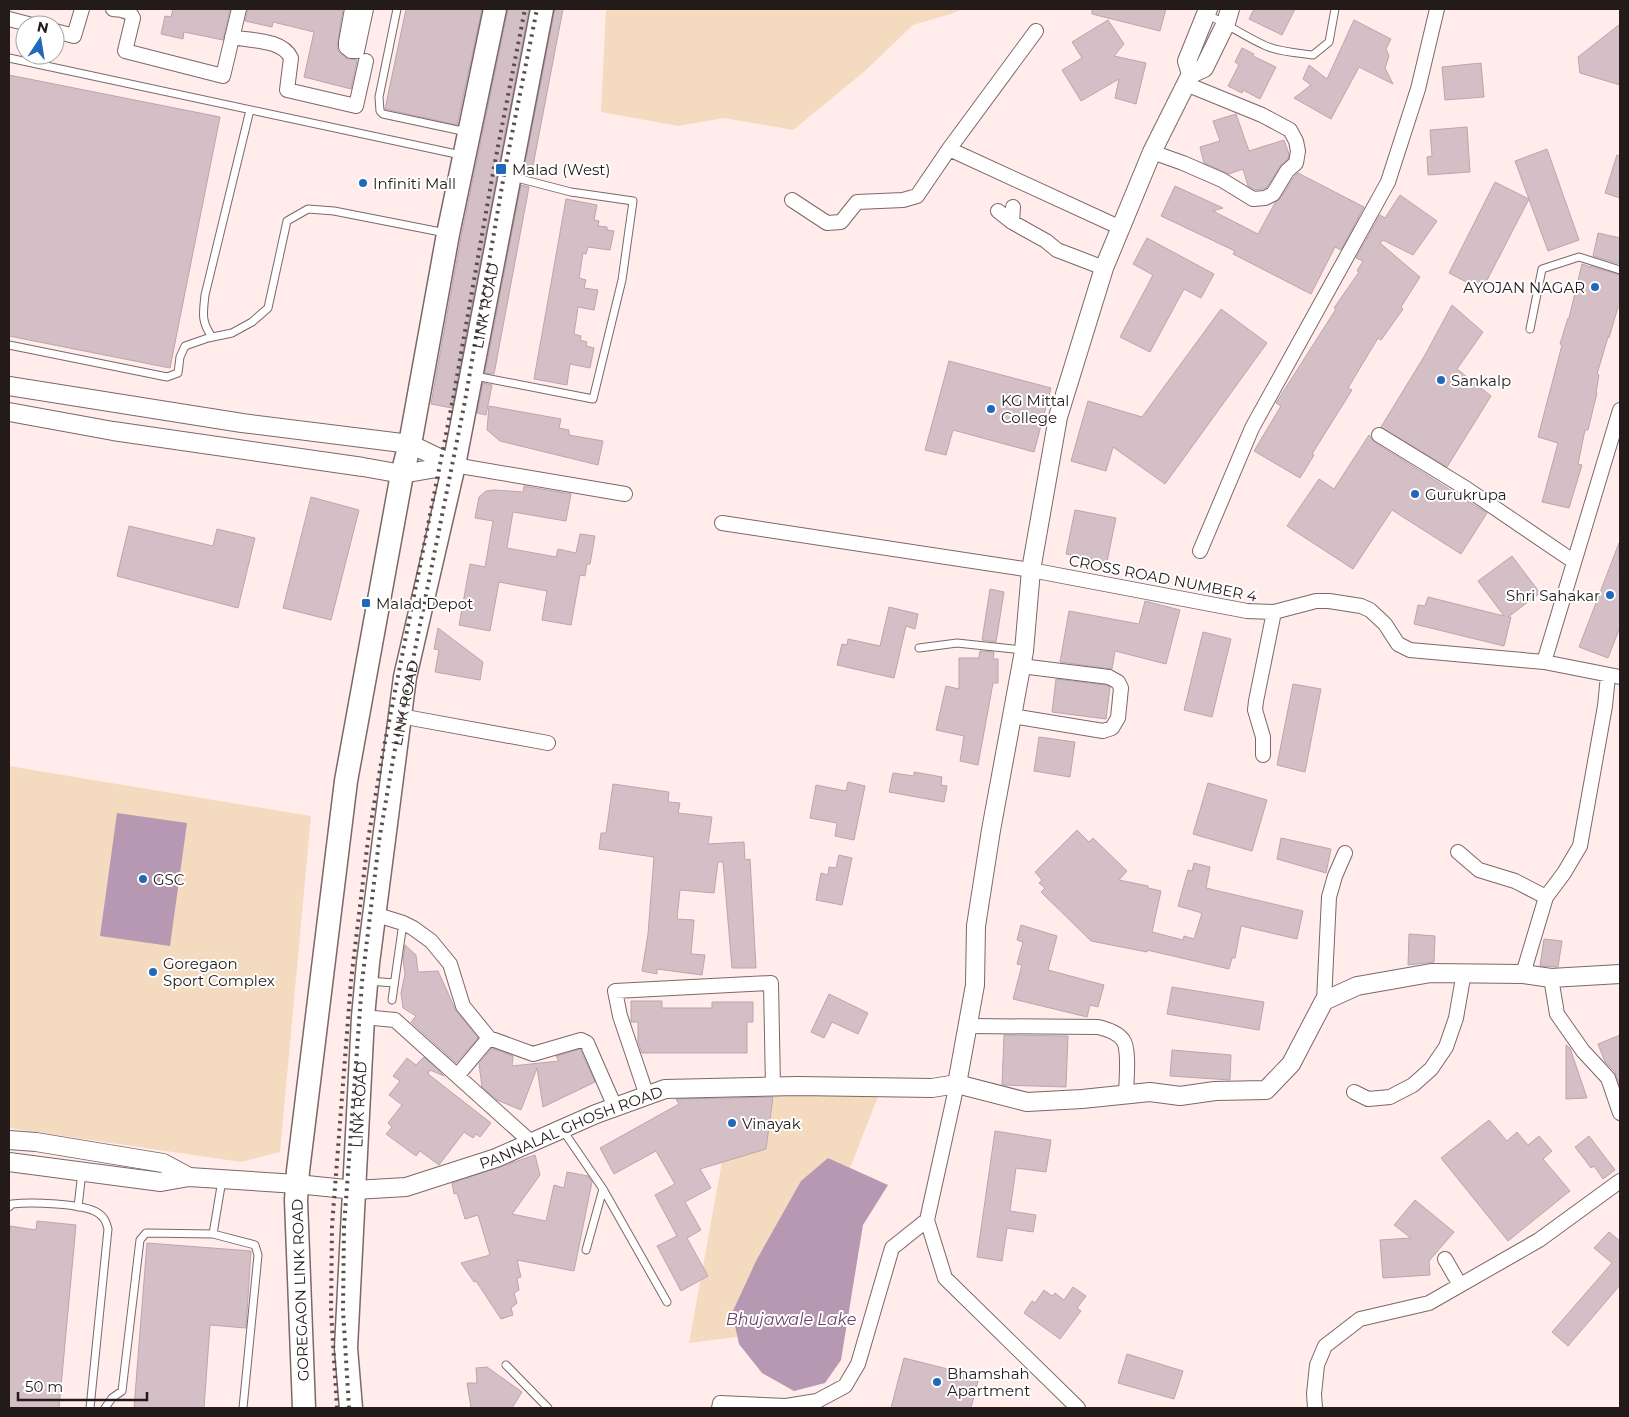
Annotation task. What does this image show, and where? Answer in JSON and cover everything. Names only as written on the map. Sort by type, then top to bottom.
[{"type":"main road","points":[[298,1178],[346,781],[448,234],[495,9]]},
{"type":"main road","name":"LINK ROAD","points":[[350,1408],[346,1348],[363,1017],[374,914],[405,677],[454,465],[542,9]]},
{"type":"main road","name":"GOREGAON LINK ROAD","points":[[298,1178],[296,1200],[304,1408]]},
{"type":"street","points":[[65,34],[74,36],[82,9]]},
{"type":"street","points":[[113,9],[130,12],[133,18],[125,51],[223,76],[239,9]]},
{"type":"street","points":[[352,9],[346,42],[346,47],[351,51],[357,51],[366,9]]},
{"type":"street","points":[[1200,551],[1252,428],[1388,182],[1418,89],[1438,9]]},
{"type":"street","points":[[1188,79],[1187,61],[1207,12]]},
{"type":"street","points":[[1078,1408],[945,1278],[927,1220],[957,1084],[975,985],[976,926],[1022,658],[1031,570],[1058,417],[1104,268],[1152,152],[1188,79],[1204,68],[1228,16]]},
{"type":"street","points":[[792,200],[826,223],[841,222],[857,202],[903,200],[917,196],[949,149],[1036,31]]},
{"type":"street","points":[[232,38],[274,44],[286,50],[291,58],[287,90],[356,106],[366,61]]},
{"type":"street","points":[[1152,152],[1222,180],[1253,199],[1265,198],[1273,194],[1287,171],[1296,163],[1298,151],[1296,141],[1290,130],[1188,79]]},
{"type":"street","points":[[949,149],[1120,228]]},
{"type":"street","points":[[1012,222],[1013,206]]},
{"type":"street","points":[[998,211],[1057,250],[1104,268]]},
{"type":"street","points":[[9,386],[242,423],[410,444],[454,465],[625,494]]},
{"type":"street","points":[[113,431],[117,403]]},
{"type":"street","points":[[1544,662],[1620,410]]},
{"type":"street","points":[[9,412],[113,431],[402,474],[454,465]]},
{"type":"street","points":[[1379,434],[1467,489],[1574,561]]},
{"type":"street","name":"CROSS ROAD NUMBER 4","points":[[722,523],[1031,570],[1248,611],[1274,612],[1316,601],[1361,606],[1370,610],[1385,624],[1398,644],[1410,650],[1544,662],[1614,676]]},
{"type":"street","points":[[1263,755],[1263,737],[1255,710],[1274,612]]},
{"type":"street","points":[[1012,716],[1103,731],[1112,728],[1118,718],[1121,688],[1118,682],[1109,677],[1022,658]]},
{"type":"street","points":[[1522,974],[1546,897],[1564,873],[1580,846],[1605,706],[1614,676]]},
{"type":"street","points":[[400,716],[548,743]]},
{"type":"street","points":[[1458,852],[1479,870],[1515,881],[1546,897]]},
{"type":"street","points":[[957,1084],[1027,1102],[1126,1096],[1150,1092],[1180,1096],[1215,1091],[1266,1090],[1292,1064],[1324,1001],[1329,897],[1344,853]]},
{"type":"street","points":[[374,914],[403,923],[431,941],[450,964],[463,1006],[489,1038],[533,1054],[581,1040],[588,1043],[615,1107]]},
{"type":"street","points":[[1324,1001],[1357,986],[1431,972],[1522,974],[1551,978],[1620,974]]},
{"type":"street","points":[[1354,1092],[1368,1099],[1390,1098],[1413,1085],[1430,1069],[1446,1047],[1456,1018],[1464,972]]},
{"type":"street","points":[[1551,978],[1557,1014],[1583,1051],[1608,1078],[1620,1113]]},
{"type":"street","points":[[647,1096],[620,1016],[615,991],[771,983],[773,1087]]},
{"type":"street","points":[[363,1017],[395,1020],[532,1143]]},
{"type":"street","points":[[968,1026],[1098,1027],[1113,1032],[1123,1040],[1126,1050],[1126,1096]]},
{"type":"street","points":[[457,1076],[489,1038]]},
{"type":"street","name":"PANNALAL GHOSH ROAD","points":[[189,1176],[222,1179],[298,1178],[355,1190],[406,1187],[496,1158],[615,1107],[666,1089],[798,1086],[932,1088],[957,1084]]},
{"type":"street","points":[[9,1140],[36,1142],[163,1163],[189,1176]]},
{"type":"street","points":[[9,1162],[161,1182],[189,1176]]},
{"type":"street","points":[[1315,1408],[1314,1394],[1317,1365],[1325,1346],[1360,1319],[1430,1303],[1539,1240],[1620,1181]]},
{"type":"street","points":[[719,1408],[720,1403],[786,1406],[817,1401],[845,1386],[858,1364],[892,1248],[927,1220]]},
{"type":"street","points":[[1445,1259],[1460,1285]]},
{"type":"lane","points":[[397,9],[379,97],[380,111],[383,114],[470,132]]},
{"type":"lane","points":[[1207,12],[1228,16],[1268,46],[1300,54],[1313,54],[1328,42],[1335,9]]},
{"type":"lane","points":[[9,58],[465,156]]},
{"type":"lane","points":[[212,337],[206,328],[202,316],[205,295],[250,110]]},
{"type":"lane","points":[[472,375],[593,399],[622,280],[632,201],[571,192],[510,176]]},
{"type":"lane","points":[[9,345],[167,377],[178,373],[180,357],[185,346],[232,333],[252,322],[268,308],[287,221],[308,209],[334,211],[448,234]]},
{"type":"lane","points":[[1530,329],[1542,269],[1579,257],[1620,270]]},
{"type":"lane","points":[[919,648],[957,643],[1022,658]]},
{"type":"lane","points":[[392,1000],[403,923]]},
{"type":"lane","points":[[367,981],[394,983]]},
{"type":"lane","points":[[562,1129],[603,1189],[667,1302]]},
{"type":"lane","points":[[78,1207],[82,1172]]},
{"type":"lane","points":[[213,1234],[222,1179]]},
{"type":"lane","points":[[586,1250],[603,1189]]},
{"type":"lane","points":[[9,1207],[12,1204],[30,1203],[78,1207],[97,1212],[106,1219],[108,1228],[90,1408]]},
{"type":"lane","points":[[105,1408],[112,1398],[122,1391],[140,1240],[146,1233],[213,1234],[255,1246],[258,1255],[243,1408]]},
{"type":"lane","points":[[506,1365],[548,1408]]},
{"type":"shaded area","points":[[606,9],[962,9],[913,25],[865,71],[793,130],[724,118],[678,126],[601,112]]},
{"type":"shaded area","name":"Goregaon Sport Complex","points":[[9,766],[311,816],[280,1152],[241,1162],[9,1128]]},
{"type":"shaded area","points":[[774,1093],[879,1094],[850,1168],[828,1158],[756,1261],[732,1313],[737,1337],[689,1343],[722,1162],[766,1149]]},
{"type":"water","name":"GSC","points":[[117,813],[187,823],[170,946],[100,936]]},
{"type":"water","name":"Bhujawale Lake","points":[[828,1158],[888,1185],[863,1225],[841,1360],[825,1383],[794,1391],[762,1373],[739,1344],[732,1313],[756,1261],[801,1181]]},
{"type":"building","points":[[173,9],[230,9],[223,40],[184,32],[183,39],[161,34],[165,16],[171,17]]},
{"type":"building","points":[[248,9],[343,9],[337,47],[338,51],[346,58],[357,60],[351,89],[304,77],[314,32],[273,22],[272,27],[245,21]]},
{"type":"building","points":[[406,9],[482,9],[457,125],[385,109]]},
{"type":"building","points":[[508,9],[529,9],[452,408],[431,404],[461,237]]},
{"type":"building","points":[[555,9],[563,9],[531,176],[523,174]]},
{"type":"building","points":[[1092,9],[1166,9],[1160,31],[1092,14]]},
{"type":"building","points":[[1254,9],[1295,9],[1282,35],[1249,19]]},
{"type":"building","points":[[1108,20],[1124,44],[1114,56],[1146,63],[1136,104],[1115,98],[1119,79],[1081,101],[1062,70],[1082,58],[1072,42]]},
{"type":"building","points":[[1354,20],[1391,39],[1386,49],[1389,56],[1385,68],[1393,84],[1359,67],[1331,119],[1294,98],[1311,85],[1303,79],[1309,65],[1327,79]]},
{"type":"building","points":[[1620,24],[1620,85],[1580,73],[1578,57]]},
{"type":"building","points":[[1242,48],[1254,54],[1253,56],[1276,67],[1260,99],[1243,90],[1242,93],[1228,86],[1239,65],[1235,62]]},
{"type":"building","points":[[1481,63],[1484,97],[1445,100],[1442,67]]},
{"type":"building","points":[[9,75],[220,117],[170,368],[9,336]]},
{"type":"building","points":[[1236,114],[1249,151],[1284,140],[1289,154],[1288,159],[1280,166],[1267,187],[1263,189],[1255,190],[1248,186],[1243,169],[1229,174],[1204,163],[1200,147],[1220,141],[1213,121]]},
{"type":"building","points":[[1467,127],[1470,172],[1428,175],[1427,157],[1432,156],[1430,130]]},
{"type":"building","points":[[1547,149],[1579,240],[1548,251],[1515,161]]},
{"type":"building","points":[[1617,155],[1620,156],[1620,198],[1605,193]]},
{"type":"building","points":[[1298,173],[1364,207],[1341,250],[1335,247],[1311,294],[1233,254],[1235,251],[1161,216],[1175,186],[1223,208],[1213,211],[1258,234],[1275,203],[1280,199]]},
{"type":"building","points":[[1495,182],[1529,199],[1482,290],[1449,273]]},
{"type":"building","points":[[521,185],[529,187],[494,374],[485,373]]},
{"type":"building","points":[[1400,195],[1437,221],[1413,255],[1383,240],[1380,243],[1420,277],[1401,307],[1403,309],[1381,340],[1378,338],[1348,388],[1352,390],[1312,454],[1314,455],[1300,478],[1254,451],[1281,406],[1276,403],[1336,309],[1334,308],[1359,272],[1357,271],[1363,261],[1356,258],[1380,215],[1385,218]]},
{"type":"building","points":[[566,199],[597,205],[594,220],[599,221],[598,226],[607,227],[607,230],[614,231],[610,250],[588,247],[586,254],[583,253],[579,278],[586,280],[584,288],[598,290],[594,310],[578,307],[574,334],[581,336],[580,340],[587,342],[586,346],[594,348],[590,368],[570,364],[567,385],[534,379]]},
{"type":"building","points":[[1598,233],[1620,238],[1620,264],[1593,256]]},
{"type":"building","points":[[1147,238],[1214,274],[1201,298],[1184,289],[1150,352],[1120,337],[1153,275],[1133,264]]},
{"type":"building","points":[[1582,264],[1589,268],[1590,266],[1620,275],[1620,307],[1618,307],[1597,374],[1599,375],[1597,393],[1588,430],[1585,430],[1578,464],[1582,465],[1569,508],[1542,502],[1558,443],[1538,437],[1562,345],[1560,344],[1569,318]]},
{"type":"building","name":"Sankalp","points":[[1452,305],[1483,332],[1457,369],[1491,396],[1447,467],[1381,427],[1425,355]]},
{"type":"building","points":[[1221,309],[1267,343],[1165,484],[1113,447],[1106,471],[1071,461],[1088,401],[1142,417]]},
{"type":"building","name":"KG Mittal College","points":[[949,361],[1051,388],[1034,452],[953,430],[946,455],[925,450]]},
{"type":"building","points":[[483,383],[492,385],[486,415],[477,413]]},
{"type":"building","points":[[489,406],[561,419],[559,428],[569,430],[569,435],[603,441],[598,465],[500,441],[487,430]]},
{"type":"building","points":[[1369,435],[1374,442],[1487,513],[1461,554],[1392,510],[1353,569],[1287,526],[1319,479],[1334,489]]},
{"type":"building","points":[[524,486],[571,494],[566,521],[513,512],[507,548],[556,557],[558,549],[576,553],[580,534],[595,536],[590,564],[587,564],[585,576],[580,575],[571,625],[542,620],[547,591],[499,582],[490,631],[459,625],[470,564],[485,567],[493,521],[475,518],[479,497],[486,491],[494,490],[523,492]]},
{"type":"building","points":[[311,497],[359,510],[331,620],[283,608]]},
{"type":"building","points":[[1075,510],[1116,518],[1107,562],[1066,554]]},
{"type":"building","points":[[129,526],[213,546],[217,529],[255,538],[238,608],[117,576]]},
{"type":"building","name":"Shri Sahakar","points":[[1619,543],[1620,627],[1608,658],[1579,647]]},
{"type":"building","points":[[1512,556],[1540,593],[1508,617],[1511,617],[1504,646],[1414,624],[1418,605],[1425,606],[1428,597],[1504,616],[1478,581]]},
{"type":"building","points":[[990,589],[1004,592],[996,642],[982,640]]},
{"type":"building","points":[[1145,601],[1180,610],[1166,664],[1115,651],[1112,669],[1060,662],[1069,611],[1139,624]]},
{"type":"building","points":[[889,607],[918,614],[915,629],[906,626],[894,678],[837,665],[842,644],[847,645],[848,639],[880,646]]},
{"type":"building","points":[[438,628],[483,662],[480,680],[435,672],[439,650],[434,649]]},
{"type":"building","points":[[1203,632],[1231,639],[1212,717],[1184,710]]},
{"type":"building","points":[[980,651],[994,652],[993,659],[998,659],[998,683],[993,683],[978,765],[960,761],[964,736],[936,730],[946,686],[959,689],[959,658],[979,658]]},
{"type":"building","points":[[1056,679],[1110,687],[1106,719],[1052,712]]},
{"type":"building","points":[[1293,684],[1321,689],[1305,772],[1277,765]]},
{"type":"building","points":[[1039,737],[1075,742],[1070,777],[1034,771]]},
{"type":"building","points":[[914,772],[942,777],[941,785],[947,786],[944,802],[889,792],[893,773],[914,776]]},
{"type":"building","points":[[848,782],[865,786],[854,840],[835,836],[837,823],[810,818],[816,785],[846,791]]},
{"type":"building","points":[[1208,783],[1267,800],[1252,851],[1193,834]]},
{"type":"building","points":[[613,784],[669,792],[668,802],[680,803],[678,813],[712,817],[708,844],[744,842],[745,860],[750,859],[756,968],[732,968],[723,862],[718,862],[714,893],[680,890],[677,919],[694,920],[691,954],[705,955],[702,975],[657,969],[657,974],[642,971],[648,934],[654,857],[599,849],[601,833],[606,833]]},
{"type":"building","points":[[1077,830],[1089,842],[1093,838],[1127,871],[1119,880],[1148,886],[1148,888],[1161,891],[1152,932],[1183,940],[1184,936],[1194,939],[1202,913],[1178,906],[1188,870],[1192,871],[1194,863],[1210,867],[1206,888],[1303,911],[1297,939],[1241,926],[1235,958],[1232,958],[1229,969],[1147,950],[1147,952],[1091,941],[1041,892],[1045,888],[1039,883],[1042,880],[1035,872]]},
{"type":"building","points":[[1281,838],[1331,849],[1326,873],[1277,859]]},
{"type":"building","points":[[839,855],[852,858],[842,905],[816,900],[821,873],[828,875],[829,867],[836,868]]},
{"type":"building","points":[[1021,925],[1057,936],[1048,970],[1104,985],[1098,1007],[1090,1005],[1087,1017],[1013,999],[1022,965],[1017,964],[1023,942],[1017,940]]},
{"type":"building","points":[[1409,934],[1435,936],[1434,962],[1408,965]]},
{"type":"building","points":[[1544,939],[1562,941],[1558,967],[1540,966]]},
{"type":"building","points":[[405,945],[416,955],[418,972],[438,971],[456,1011],[478,1038],[456,1063],[411,1022],[416,1016],[403,1008],[401,993],[405,974],[403,960]]},
{"type":"building","points":[[1172,987],[1264,1002],[1259,1030],[1167,1014]]},
{"type":"building","points":[[829,994],[868,1013],[858,1034],[832,1022],[824,1038],[811,1032]]},
{"type":"building","points":[[631,1001],[662,1001],[662,1008],[712,1008],[712,1002],[753,1002],[753,1022],[747,1022],[747,1053],[642,1053],[638,1041],[638,1022],[631,1022]]},
{"type":"building","points":[[1004,1035],[1068,1036],[1066,1087],[1002,1085]]},
{"type":"building","points":[[1620,1035],[1620,1087],[1615,1072],[1605,1062],[1598,1044]]},
{"type":"building","points":[[1566,1045],[1570,1048],[1587,1098],[1566,1099]]},
{"type":"building","points":[[492,1048],[513,1056],[512,1066],[559,1061],[556,1056],[580,1049],[595,1082],[543,1107],[537,1068],[521,1110],[497,1100],[482,1087],[479,1064]]},
{"type":"building","points":[[1172,1050],[1231,1055],[1230,1080],[1170,1076]]},
{"type":"building","points":[[424,1057],[444,1076],[430,1070],[428,1074],[491,1123],[480,1137],[476,1134],[473,1138],[464,1132],[439,1165],[420,1151],[416,1156],[386,1134],[392,1127],[388,1123],[402,1105],[389,1095],[400,1081],[393,1076],[407,1058],[416,1065]]},
{"type":"building","points":[[773,1097],[766,1149],[700,1169],[711,1188],[685,1202],[701,1230],[687,1238],[708,1276],[681,1291],[657,1246],[677,1236],[655,1195],[675,1184],[656,1151],[614,1174],[600,1148],[679,1104],[676,1099]]},
{"type":"building","points":[[1489,1120],[1507,1141],[1517,1132],[1528,1145],[1539,1136],[1552,1151],[1543,1159],[1570,1191],[1508,1241],[1441,1158]]},
{"type":"building","points":[[995,1131],[1051,1140],[1046,1172],[1016,1168],[1010,1211],[1036,1215],[1033,1232],[1007,1228],[1002,1261],[977,1257]]},
{"type":"building","points":[[1589,1136],[1615,1170],[1603,1179],[1594,1166],[1591,1168],[1575,1147]]},
{"type":"building","points":[[535,1155],[540,1175],[512,1214],[546,1221],[554,1185],[564,1188],[567,1172],[588,1176],[592,1182],[574,1271],[517,1260],[521,1277],[517,1278],[519,1290],[514,1293],[517,1303],[511,1308],[513,1315],[501,1319],[476,1281],[474,1282],[461,1263],[490,1255],[478,1215],[465,1219],[457,1193],[454,1194],[452,1183]]},
{"type":"building","points":[[1415,1200],[1454,1232],[1429,1261],[1430,1275],[1383,1278],[1380,1240],[1411,1238],[1394,1225]]},
{"type":"building","points":[[37,1221],[76,1225],[59,1408],[9,1408],[10,1226],[36,1230]]},
{"type":"building","points":[[1609,1232],[1620,1241],[1620,1285],[1568,1346],[1552,1332],[1612,1263],[1594,1248]]},
{"type":"building","points":[[147,1243],[251,1251],[246,1328],[210,1325],[204,1408],[134,1408]]},
{"type":"building","points":[[1073,1287],[1086,1296],[1077,1308],[1081,1311],[1060,1339],[1024,1313],[1032,1301],[1035,1303],[1044,1290],[1052,1296],[1055,1293],[1064,1300]]},
{"type":"building","points":[[1127,1354],[1183,1371],[1174,1399],[1118,1383]]},
{"type":"building","name":"Bhamshah Apartment","points":[[904,1358],[979,1377],[971,1408],[891,1408]]},
{"type":"building","points":[[487,1367],[522,1392],[512,1408],[471,1408],[467,1383],[477,1383],[476,1368]]},
{"type":"railway","points":[[337,1408],[331,1310],[332,1226],[351,981],[368,840],[383,752],[453,399],[494,167],[525,9]]},
{"type":"railway","points":[[349,1408],[343,1310],[344,1227],[362,982],[379,841],[394,754],[465,401],[505,169],[537,9]]},
{"type":"place","name":"Malad (West)","points":[[501,169]]},
{"type":"place","name":"Infiniti Mall","points":[[363,183]]},
{"type":"place","name":"AYOJAN NAGAR","points":[[1595,287]]},
{"type":"place","name":"Sankalp","points":[[1441,380]]},
{"type":"place","name":"KG Mittal College","points":[[991,409]]},
{"type":"place","name":"Gurukrupa","points":[[1415,494]]},
{"type":"place","name":"Shri Sahakar","points":[[1610,595]]},
{"type":"place","name":"Malad Depot","points":[[366,603]]},
{"type":"place","name":"GSC","points":[[143,879]]},
{"type":"place","name":"Goregaon Sport Complex","points":[[153,972]]},
{"type":"place","name":"Vinayak","points":[[732,1123]]},
{"type":"place","name":"Bhamshah Apartment","points":[[937,1382]]}]
